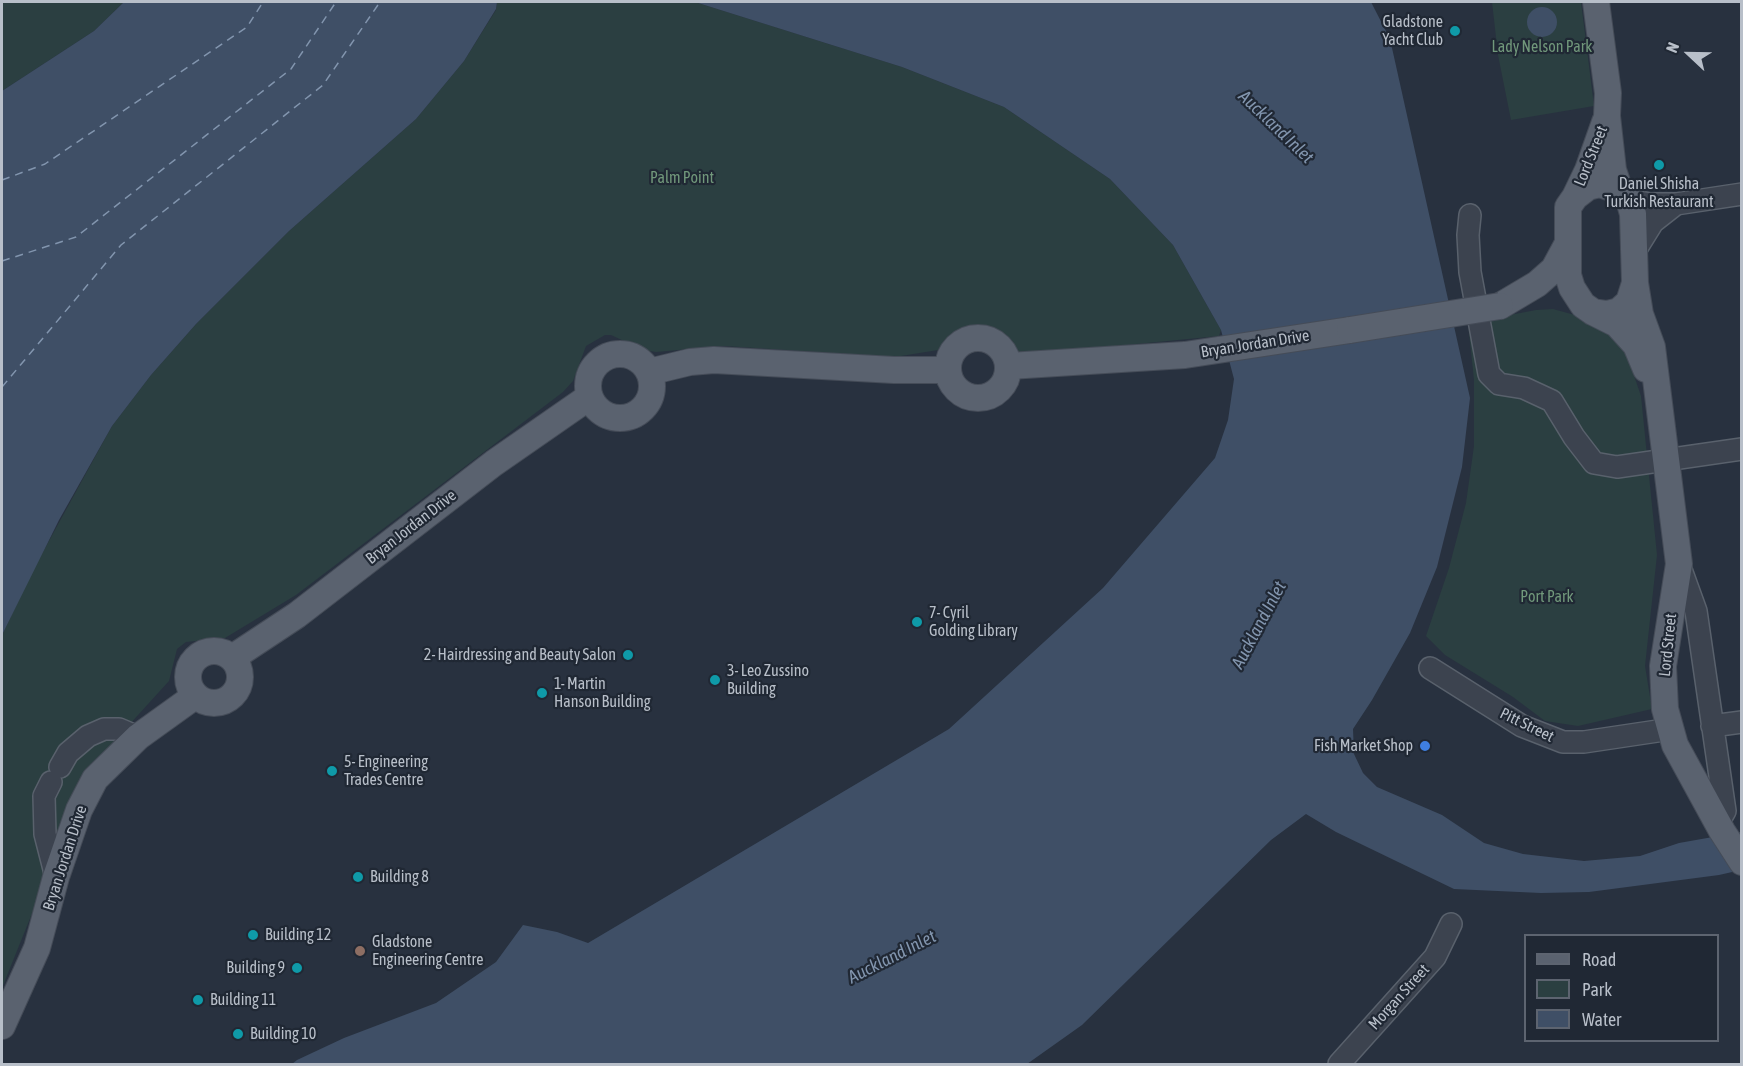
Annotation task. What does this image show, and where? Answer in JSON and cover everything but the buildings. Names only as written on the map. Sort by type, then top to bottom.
[{"type":"main road","name":"Lord Street","points":[[1596,2],[1608,93],[1613,170],[1633,214],[1635,283],[1640,314],[1652,347],[1678,564],[1663,666],[1665,709],[1675,745],[1720,827],[1742,861]]},
{"type":"main road","name":"Lord Street","points":[[1608,116],[1588,170],[1568,207],[1568,275],[1572,288],[1588,308],[1617,324],[1636,345],[1658,400]]},
{"type":"main road","points":[[1575,196],[1588,187],[1600,184],[1625,197]]},
{"type":"main road","name":"Bryan Jordan Drive","points":[[1500,306],[1537,284],[1554,269],[1568,243]]},
{"type":"main road","points":[[1588,308],[1607,314],[1619,311],[1629,302],[1635,283]]},
{"type":"main road","name":"Bryan Jordan Drive","points":[[1009,366],[1185,355],[1500,306],[1534,293],[1555,294],[1588,308]]},
{"type":"main road","points":[[982,338],[1000,347],[1009,366],[1008,377],[995,394],[975,399],[956,390],[947,370],[949,359],[961,343],[982,338]]},
{"type":"main road","points":[[615,354],[635,357],[649,372],[652,383],[651,395],[646,405],[638,413],[627,418],[615,418],[604,414],[595,407],[589,397],[589,378],[598,363],[605,357],[615,354]]},
{"type":"main road","points":[[649,372],[690,362],[714,360],[894,370],[947,370]]},
{"type":"main road","name":"Bryan Jordan Drive","points":[[232,657],[297,615],[494,463],[589,397]]},
{"type":"main road","points":[[217,650],[232,657],[241,676],[234,694],[219,703],[210,703],[195,696],[188,678],[193,661],[200,655],[217,650]]},
{"type":"main road","name":"Bryan Jordan Drive","points":[[2,1026],[37,948],[56,877],[79,810],[95,779],[138,737],[195,696]]},
{"type":"street","points":[[1625,197],[1650,204],[1676,204],[1742,194]]},
{"type":"street","points":[[1635,251],[1653,222],[1676,204]]},
{"type":"street","points":[[1470,215],[1468,235],[1470,272],[1489,374],[1499,384],[1524,388],[1552,401],[1574,437],[1594,463],[1617,467],[1742,449]]},
{"type":"street","name":"Lord Street","points":[[1678,564],[1696,611],[1725,811],[1720,827]]},
{"type":"street","name":"Pitt Street","points":[[1430,668],[1522,726],[1563,742],[1584,742],[1671,729]]},
{"type":"street","points":[[1712,726],[1742,722]]},
{"type":"street","points":[[56,877],[45,834],[44,796],[68,753],[88,736],[104,729],[119,729],[138,737]]},
{"type":"street","name":"Morgan Street","points":[[1339,1065],[1435,957],[1451,924]]},
{"type":"green space","points":[[2,2],[124,2],[94,31],[2,91]]},
{"type":"green space","name":"Palm Point","points":[[497,2],[695,2],[902,67],[1004,107],[1110,179],[1173,245],[1221,330],[1219,336],[1023,355],[995,332],[967,332],[938,350],[895,357],[724,346],[656,352],[643,350],[611,335],[605,335],[586,346],[573,381],[563,392],[296,595],[225,638],[186,642],[177,649],[169,681],[89,769],[67,809],[33,911],[2,988],[2,635],[33,570],[112,426],[151,375],[196,324],[289,231],[416,119],[464,61],[496,10]]},
{"type":"green space","name":"Lady Nelson Park","points":[[1492,2],[1581,2],[1594,106],[1511,120],[1498,55]]},
{"type":"green space","name":"Port Park","points":[[1553,309],[1582,317],[1606,328],[1626,352],[1641,396],[1657,555],[1645,666],[1652,709],[1578,726],[1545,721],[1513,697],[1445,655],[1426,636],[1449,568],[1466,503],[1474,446],[1474,380],[1468,323]]},
{"type":"water","points":[[124,2],[497,2],[496,9],[464,61],[416,119],[289,231],[196,324],[151,375],[112,426],[59,520],[2,635],[2,91],[94,31]]},
{"type":"water","name":"Auckland Inlet","points":[[695,2],[1371,2],[1390,39],[1470,398],[1462,467],[1437,567],[1410,633],[1353,729],[1354,754],[1363,773],[1377,787],[1442,815],[1484,843],[1523,854],[1584,861],[1640,856],[1679,843],[1741,832],[1741,870],[1589,892],[1541,893],[1454,889],[1336,832],[1306,814],[1271,840],[1082,1025],[1027,1064],[292,1064],[344,1038],[436,1003],[496,962],[523,925],[557,932],[588,943],[949,729],[1103,588],[1215,458],[1228,420],[1234,379],[1221,330],[1173,245],[1110,179],[1004,107],[902,67]]},
{"type":"water","points":[[1542,7],[1553,11],[1557,22],[1553,33],[1542,37],[1531,33],[1527,22],[1531,11]]},
{"type":"ferry route","points":[[2,180],[45,164],[247,27],[263,2]]},
{"type":"ferry route","points":[[2,261],[76,237],[291,69],[336,2]]},
{"type":"ferry route","points":[[2,387],[121,245],[323,85],[380,2]]},
{"type":"place","name":"Gladstone Yacht Club","points":[[1455,31]]},
{"type":"place","name":"Daniel Shisha Turkish Restaurant","points":[[1659,165]]},
{"type":"place","name":"7- Cyril Golding Library","points":[[917,622]]},
{"type":"place","name":"2- Hairdressing and Beauty Salon","points":[[628,655]]},
{"type":"place","name":"3- Leo Zussino Building","points":[[715,680]]},
{"type":"place","name":"1- Martin Hanson Building","points":[[542,693]]},
{"type":"place","name":"Fish Market Shop","points":[[1425,746]]},
{"type":"place","name":"5- Engineering Trades Centre","points":[[332,771]]},
{"type":"place","name":"Building 8","points":[[358,877]]},
{"type":"place","name":"Building 12","points":[[253,935]]},
{"type":"place","name":"Gladstone Engineering Centre","points":[[360,951]]},
{"type":"place","name":"Building 9","points":[[297,968]]},
{"type":"place","name":"Building 11","points":[[198,1000]]},
{"type":"place","name":"Building 10","points":[[238,1034]]}]
